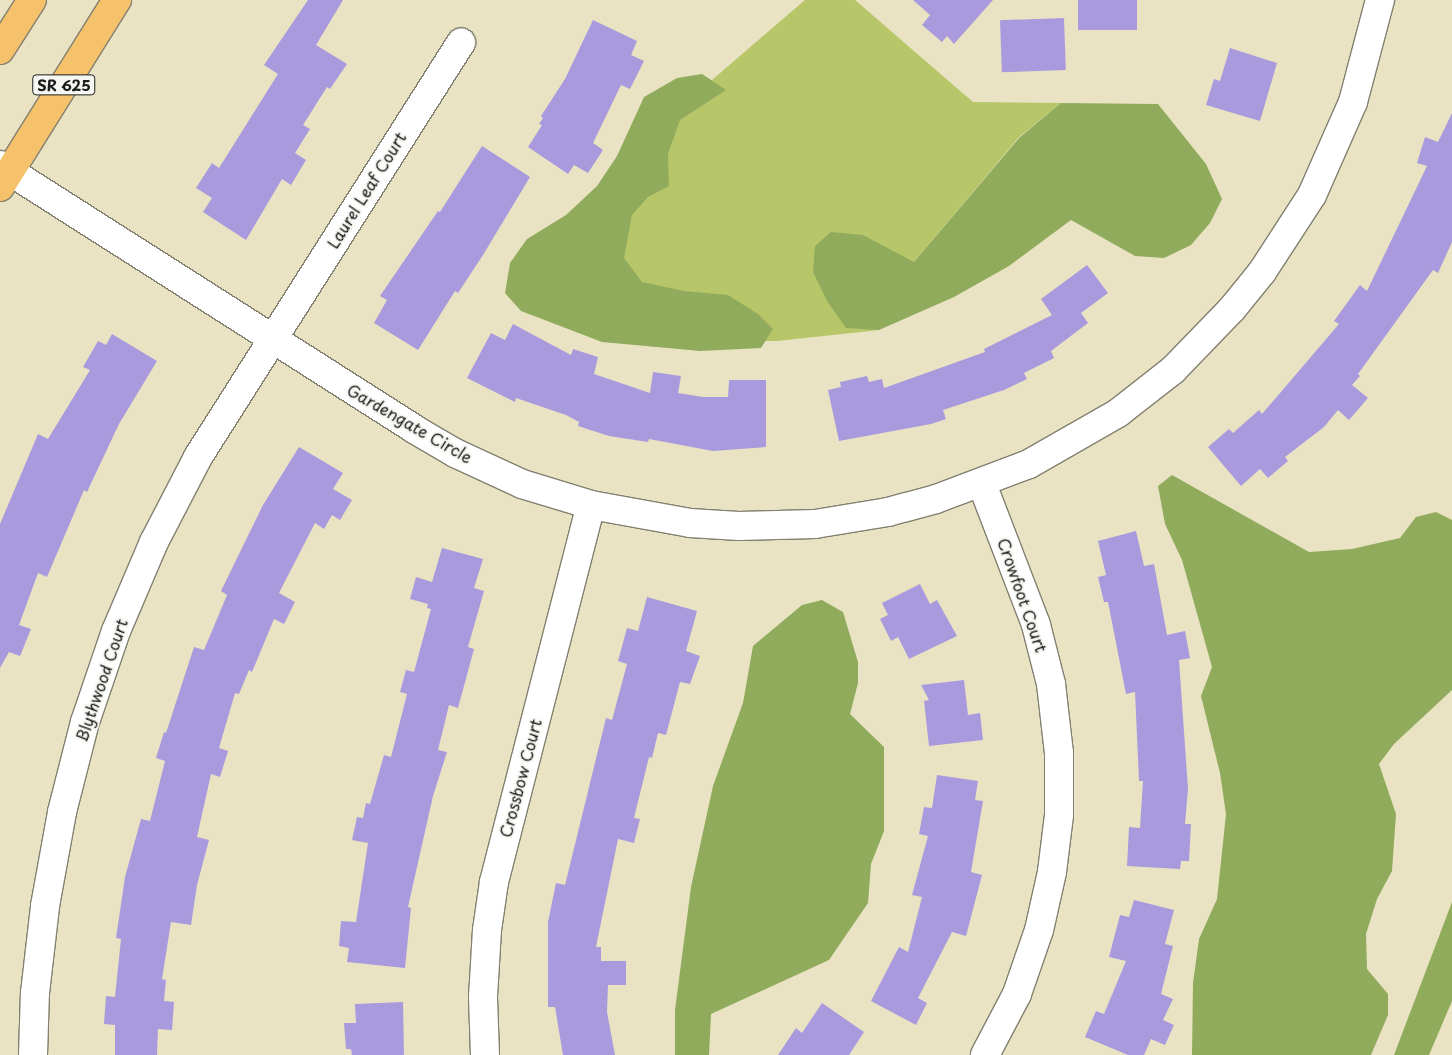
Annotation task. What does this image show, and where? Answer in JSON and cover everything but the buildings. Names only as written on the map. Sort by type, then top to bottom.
[{"type":"main road","points":[[0,50],[32,0]]},
{"type":"main road","name":"SR 625","points":[[3,174],[117,0]]},
{"type":"street","name":"Gardengate Circle","points":[[3,174],[455,453],[522,484],[591,505],[690,523],[739,526],[816,524],[888,512],[982,484],[1074,440],[1118,413],[1173,370],[1232,309],[1287,236],[1334,149],[1368,54],[1380,0]]},
{"type":"street","name":"Laurel Leaf Court","points":[[272,339],[461,42]]},
{"type":"street","name":"Blythwood Court","points":[[33,1055],[35,993],[44,906],[62,812],[88,713],[116,631],[154,542],[198,457],[272,339]]},
{"type":"street","name":"Crowfoot Court","points":[[982,484],[1036,624],[1051,684],[1059,753],[1059,815],[1052,872],[1039,930],[1017,994],[985,1055]]},
{"type":"street","name":"Crossbow Court","points":[[486,1055],[484,997],[494,882],[591,505]]},
{"type":"green space","points":[[805,0],[855,0],[973,102],[1061,103],[1019,137],[914,262],[879,330],[777,341],[705,341],[636,328],[598,204],[648,135]]},
{"type":"green space","points":[[702,74],[726,90],[680,120],[668,154],[669,186],[648,197],[632,215],[624,258],[642,282],[684,291],[728,295],[758,314],[773,329],[761,348],[700,351],[602,342],[521,311],[505,293],[510,263],[527,239],[566,215],[597,186],[617,156],[644,97],[677,78]]},
{"type":"green space","points":[[1061,103],[1158,104],[1206,164],[1222,199],[1210,223],[1191,245],[1164,258],[1135,256],[1071,220],[1009,266],[954,297],[879,330],[846,328],[827,301],[813,272],[815,246],[831,232],[863,235],[914,262],[1020,137]]},
{"type":"green space","points":[[1172,475],[1309,552],[1352,549],[1400,538],[1416,517],[1436,512],[1452,520],[1452,690],[1394,744],[1379,764],[1396,814],[1392,871],[1377,899],[1366,934],[1367,969],[1388,994],[1388,1015],[1371,1055],[1192,1055],[1193,983],[1199,939],[1217,899],[1226,814],[1220,773],[1201,696],[1212,667],[1182,560],[1165,524],[1158,486]]},
{"type":"green space","points":[[822,600],[843,612],[858,662],[858,683],[850,714],[884,747],[884,831],[871,864],[868,903],[829,960],[711,1014],[709,1055],[675,1055],[675,1010],[691,887],[713,786],[743,703],[753,646],[802,605]]},
{"type":"green space","points":[[1452,902],[1452,1001],[1429,1055],[1394,1055]]}]
